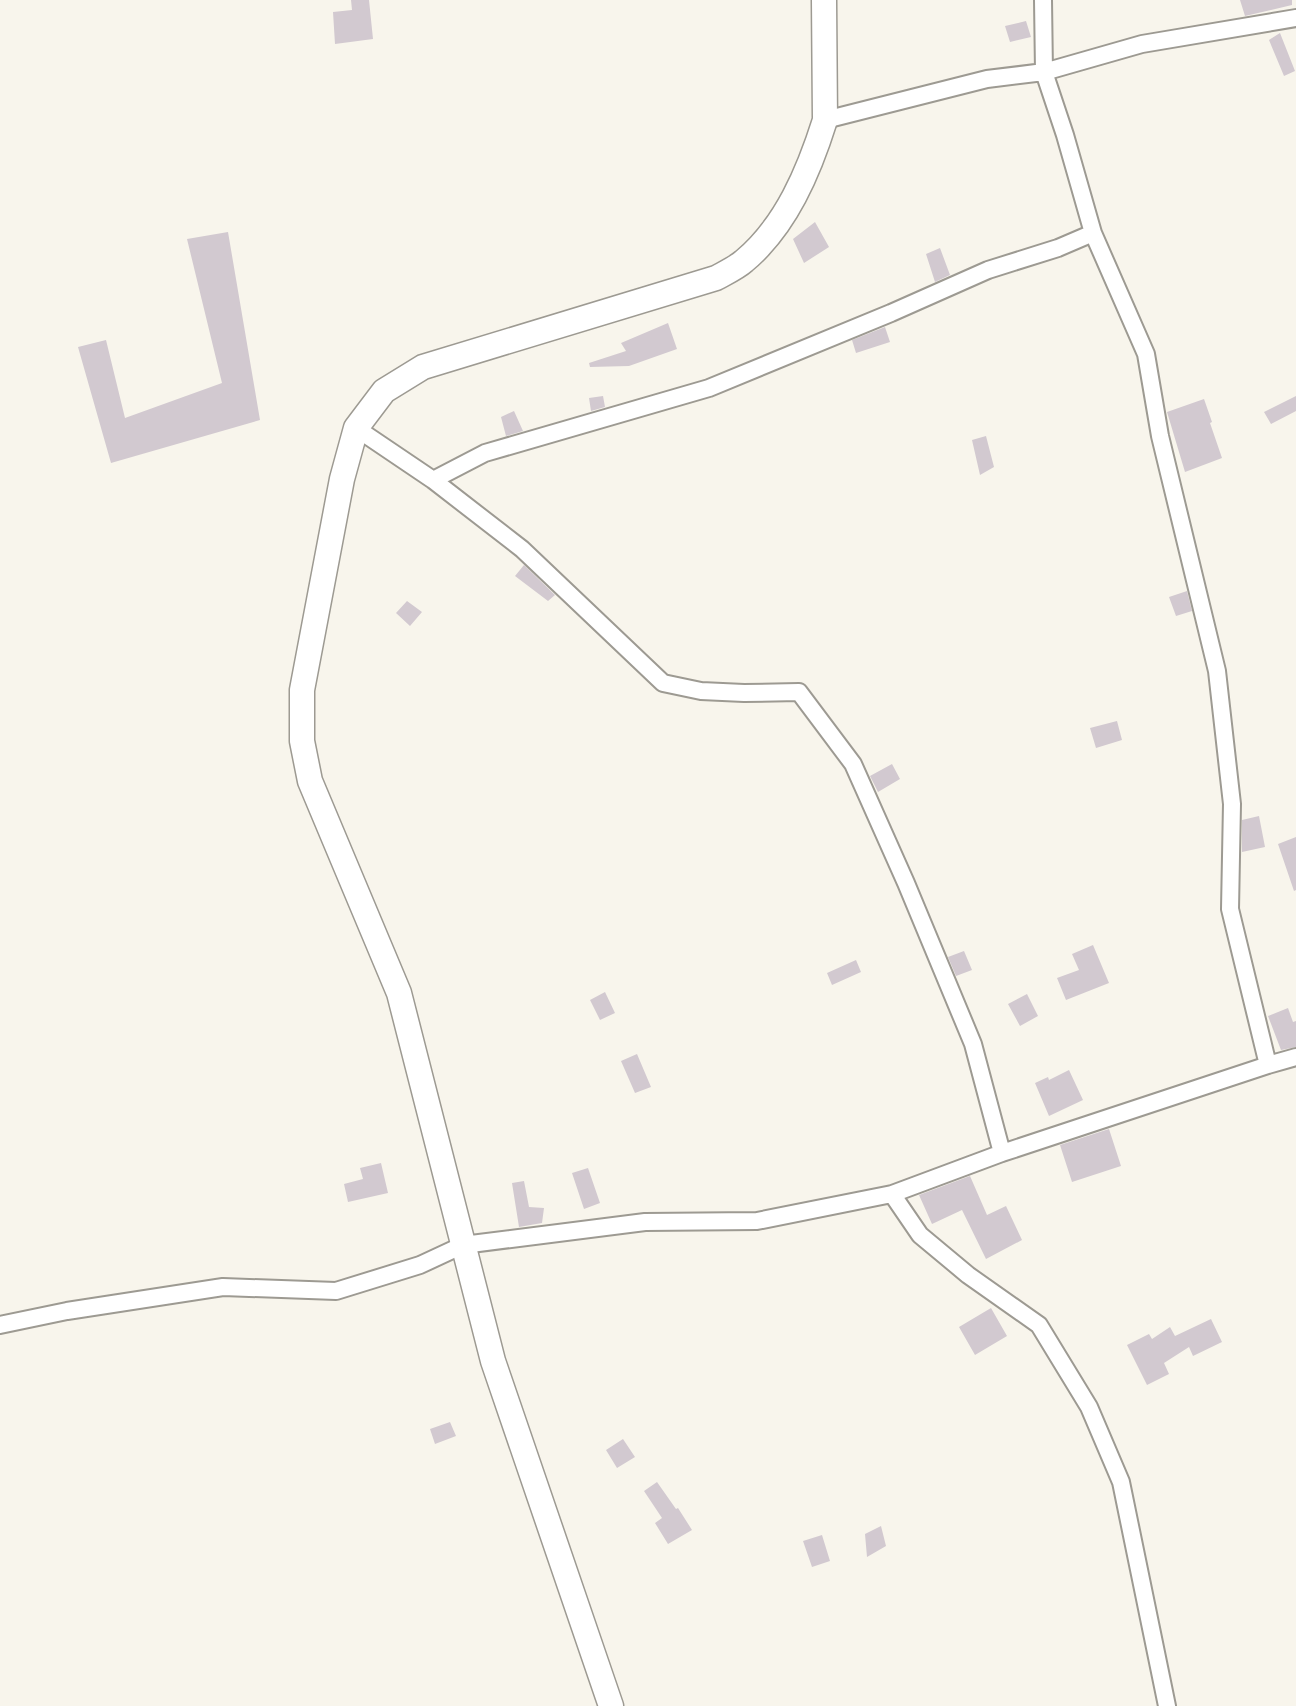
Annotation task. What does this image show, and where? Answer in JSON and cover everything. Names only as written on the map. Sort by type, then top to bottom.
[{"type":"main road","points":[[611,1706],[493,1361],[399,993],[310,781],[302,741],[302,690],[342,479],[356,428],[384,391],[423,367],[716,278],[743,262],[778,224],[802,182],[825,120],[824,0]]},
{"type":"street","points":[[1043,0],[1044,72],[1094,233],[1146,354],[1160,436],[1217,671],[1232,804],[1230,909],[1268,1065]]},
{"type":"street","points":[[825,120],[987,79],[1044,72],[1142,44],[1296,18]]},
{"type":"street","points":[[433,480],[485,453],[709,388],[891,313],[988,270],[1058,248],[1094,233]]},
{"type":"street","points":[[356,428],[433,480],[522,549],[663,683],[701,691],[799,692],[853,764],[906,883],[973,1044],[1002,1153]]},
{"type":"street","points":[[0,1324],[223,1287],[336,1291],[420,1265],[463,1245],[645,1221],[757,1221],[892,1194],[1002,1153],[1268,1065],[1296,1058]]},
{"type":"street","points":[[892,1194],[920,1235],[968,1275],[1039,1325],[1089,1407],[1121,1482],[1167,1706]]},
{"type":"building","points":[[351,0],[369,0],[373,39],[335,44],[333,12],[352,10]]},
{"type":"building","points":[[1240,0],[1292,0],[1292,5],[1245,16]]},
{"type":"building","points":[[1026,21],[1031,37],[1010,42],[1005,26]]},
{"type":"building","points":[[1280,33],[1295,71],[1284,76],[1269,40]]},
{"type":"building","points":[[815,222],[829,247],[804,263],[793,239]]},
{"type":"building","points":[[228,232],[260,420],[111,463],[78,347],[106,340],[125,418],[222,383],[187,239]]},
{"type":"building","points":[[940,248],[950,275],[935,282],[926,254]]},
{"type":"building","points":[[668,323],[677,349],[629,366],[590,367],[589,363],[626,351],[621,343]]},
{"type":"building","points":[[885,327],[890,342],[856,353],[852,340]]},
{"type":"building","points":[[603,396],[605,407],[591,411],[589,398]]},
{"type":"building","points":[[1296,396],[1296,411],[1271,424],[1264,412]]},
{"type":"building","points":[[1204,399],[1222,458],[1185,472],[1167,412]]},
{"type":"building","points":[[514,411],[523,431],[506,436],[501,417]]},
{"type":"building","points":[[986,436],[994,467],[980,475],[972,440]]},
{"type":"building","points":[[524,565],[555,595],[548,601],[515,576]]},
{"type":"building","points":[[1187,591],[1192,611],[1176,616],[1169,597]]},
{"type":"building","points":[[407,601],[422,612],[410,626],[396,613]]},
{"type":"building","points":[[1117,721],[1122,740],[1096,748],[1090,728]]},
{"type":"building","points":[[892,764],[900,779],[878,792],[870,776]]},
{"type":"building","points":[[1259,816],[1265,847],[1242,852],[1242,820]]},
{"type":"building","points":[[1296,837],[1296,890],[1294,891],[1278,844]]},
{"type":"building","points":[[1093,945],[1109,983],[1066,1000],[1057,978],[1079,970],[1072,954]]},
{"type":"building","points":[[964,951],[972,970],[956,976],[948,957]]},
{"type":"building","points":[[856,960],[861,972],[832,985],[827,973]]},
{"type":"building","points":[[605,992],[615,1013],[600,1020],[590,1000]]},
{"type":"building","points":[[1027,994],[1038,1016],[1020,1026],[1008,1004]]},
{"type":"building","points":[[1288,1008],[1293,1022],[1296,1021],[1296,1047],[1281,1050],[1268,1016]]},
{"type":"building","points":[[637,1054],[651,1087],[635,1093],[621,1061]]},
{"type":"building","points":[[1069,1070],[1083,1100],[1049,1116],[1035,1083],[1048,1077],[1049,1080]]},
{"type":"building","points":[[1109,1129],[1121,1166],[1072,1182],[1060,1145]]},
{"type":"building","points":[[381,1163],[388,1193],[348,1202],[344,1184],[363,1179],[360,1168]]},
{"type":"building","points":[[588,1168],[600,1203],[584,1209],[572,1173]]},
{"type":"building","points":[[970,1176],[987,1215],[1006,1206],[1022,1240],[986,1259],[962,1210],[932,1224],[919,1195]]},
{"type":"building","points":[[524,1181],[529,1207],[544,1208],[542,1223],[519,1227],[512,1183]]},
{"type":"building","points":[[991,1308],[1007,1336],[975,1355],[959,1327]]},
{"type":"building","points":[[1211,1319],[1222,1342],[1193,1356],[1189,1347],[1164,1363],[1169,1374],[1147,1385],[1127,1345],[1149,1334],[1152,1339],[1170,1327],[1175,1336]]},
{"type":"building","points":[[450,1422],[456,1436],[435,1444],[430,1429]]},
{"type":"building","points":[[623,1439],[635,1457],[617,1468],[606,1450]]},
{"type":"building","points":[[657,1482],[692,1530],[668,1544],[655,1523],[662,1518],[644,1491]]},
{"type":"building","points":[[881,1526],[886,1546],[867,1557],[865,1534]]},
{"type":"building","points":[[822,1535],[830,1561],[812,1567],[803,1541]]}]
